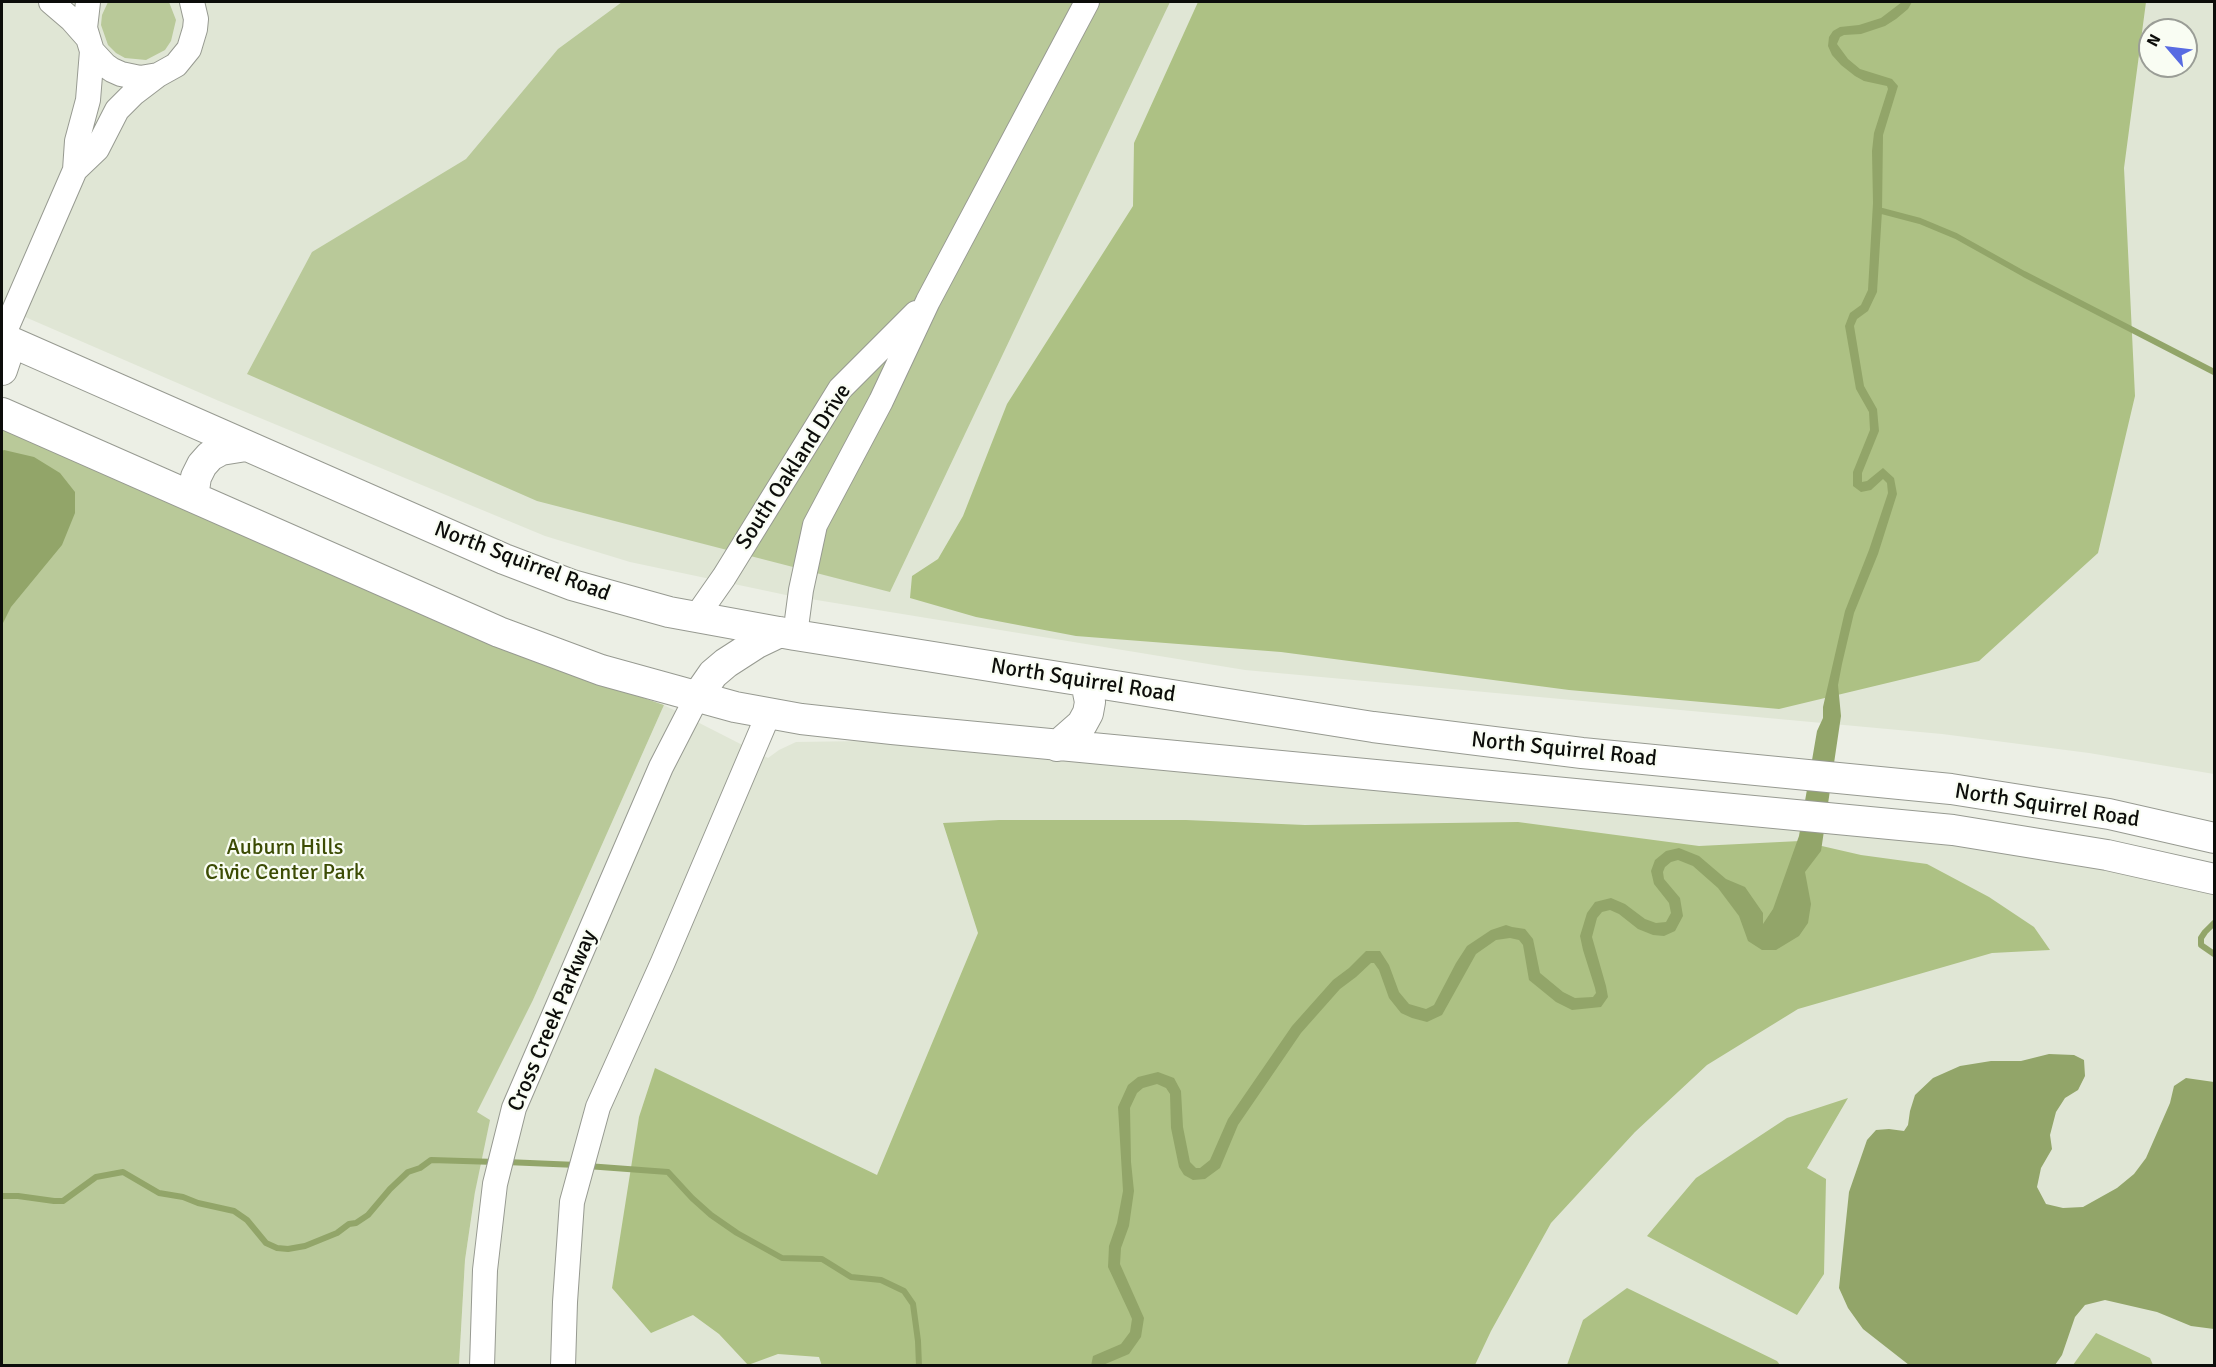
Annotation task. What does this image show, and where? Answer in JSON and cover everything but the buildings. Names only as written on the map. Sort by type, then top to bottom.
[{"type":"main road","points":[[2,338],[6,358],[2,370]]},
{"type":"main road","name":"North Squirrel Road","points":[[2,338],[465,543],[539,573],[638,604],[788,634],[1384,729],[1582,753],[1886,782],[2002,796],[2109,814],[2214,838]]},
{"type":"main road","name":"North Squirrel Road","points":[[2,413],[521,641],[601,670],[696,697],[769,713],[836,723],[1057,746],[1880,822],[2011,838],[2107,855],[2214,879]]},
{"type":"main road","points":[[193,497],[196,477],[210,456],[221,450],[246,446]]},
{"type":"main road","points":[[696,697],[713,674],[726,663],[757,643],[788,634]]},
{"type":"main road","points":[[1057,746],[1082,724],[1088,713],[1090,702],[1086,682]]},
{"type":"street","points":[[51,2],[72,20],[105,65],[121,74],[140,78],[158,75]]},
{"type":"street","points":[[2,338],[75,170],[77,141],[88,100],[89,44],[84,19],[88,2]]},
{"type":"street","points":[[75,170],[97,149],[117,110],[133,94],[176,65],[189,49],[196,19],[192,2]]},
{"type":"street","name":"South Oakland Drive","points":[[788,634],[801,590],[815,525],[881,401],[928,301],[1087,2]]},
{"type":"street","name":"South Oakland Drive","points":[[696,617],[724,577],[840,389],[928,301]]},
{"type":"street","name":"Cross Creek Parkway","points":[[482,1365],[485,1270],[495,1184],[514,1108],[661,767],[696,697]]},
{"type":"street","points":[[563,1365],[565,1302],[573,1202],[598,1107],[663,962],[769,713]]},
{"type":"shaded area","points":[[2,2],[2214,2],[2214,774],[2089,753],[1942,734],[1245,670],[786,595],[630,562],[545,536],[219,401],[2,307]]},
{"type":"shaded area","points":[[1198,2],[2146,2],[2144,18],[2138,18],[2138,62],[2124,168],[2135,396],[2098,553],[1979,661],[1779,709],[1569,690],[1281,652],[1076,636],[976,617],[910,598],[912,576],[938,559],[963,516],[1007,404],[1133,206],[1134,143]]},
{"type":"shaded area","points":[[1902,2],[1912,2],[1908,9],[1896,19],[1885,26],[1861,34],[1844,35],[1840,37],[1837,44],[1848,59],[1860,69],[1892,79],[1898,86],[1883,135],[1882,211],[1877,292],[1868,311],[1857,319],[1854,326],[1864,386],[1877,409],[1879,431],[1862,473],[1862,482],[1867,481],[1883,468],[1894,478],[1897,494],[1878,554],[1854,613],[1842,664],[1838,685],[1841,716],[1821,851],[1805,872],[1811,904],[1808,923],[1799,936],[1776,950],[1762,950],[1748,941],[1739,916],[1718,888],[1693,866],[1678,860],[1671,862],[1663,872],[1664,879],[1680,898],[1683,916],[1675,931],[1664,936],[1653,935],[1638,929],[1610,910],[1602,912],[1597,918],[1592,937],[1608,997],[1601,1007],[1572,1010],[1556,1002],[1529,980],[1523,945],[1519,940],[1510,938],[1496,940],[1476,954],[1442,1015],[1427,1022],[1401,1013],[1389,998],[1379,970],[1374,963],[1371,963],[1340,989],[1301,1033],[1238,1125],[1220,1168],[1205,1179],[1193,1180],[1184,1175],[1179,1167],[1171,1128],[1170,1094],[1166,1088],[1157,1084],[1143,1088],[1137,1093],[1130,1108],[1134,1191],[1129,1226],[1121,1248],[1120,1264],[1144,1318],[1141,1337],[1129,1354],[1103,1365],[1091,1366],[1093,1356],[1121,1344],[1130,1332],[1132,1319],[1108,1267],[1109,1246],[1117,1223],[1123,1191],[1118,1107],[1128,1085],[1138,1077],[1158,1072],[1174,1078],[1181,1091],[1183,1127],[1190,1162],[1196,1168],[1200,1168],[1210,1160],[1228,1119],[1292,1026],[1333,980],[1366,951],[1380,951],[1389,965],[1399,992],[1409,1004],[1426,1009],[1434,1005],[1467,946],[1491,930],[1506,925],[1525,929],[1533,939],[1540,973],[1563,992],[1575,998],[1593,997],[1596,993],[1595,988],[1580,936],[1587,913],[1595,902],[1611,898],[1625,904],[1645,919],[1656,923],[1666,922],[1671,913],[1669,903],[1654,884],[1651,871],[1655,860],[1666,851],[1679,848],[1699,856],[1726,879],[1745,887],[1763,913],[1763,924],[1773,909],[1799,836],[1817,731],[1823,718],[1823,707],[1845,611],[1888,493],[1887,483],[1883,479],[1871,490],[1861,492],[1853,486],[1853,472],[1870,430],[1869,412],[1856,389],[1845,326],[1850,313],[1861,305],[1868,290],[1873,203],[1872,151],[1874,133],[1888,89],[1887,86],[1864,81],[1841,65],[1828,46],[1829,37],[1840,27],[1859,25],[1881,18]]},
{"type":"shaded area","points":[[2,451],[34,457],[60,473],[75,492],[75,513],[62,545],[11,607],[2,625]]},
{"type":"shaded area","points":[[664,705],[768,758],[796,742],[864,741],[1871,832],[2098,866],[2214,892],[2214,1365],[459,1366],[465,1260],[475,1192],[477,1112],[533,1000]]},
{"type":"shaded area","points":[[999,820],[1186,820],[1305,825],[1518,822],[1699,846],[1800,841],[1861,855],[1927,864],[1989,897],[2034,927],[2050,950],[1992,953],[1798,1009],[1707,1065],[1635,1132],[1551,1223],[1491,1331],[1475,1365],[822,1366],[819,1357],[778,1354],[748,1365],[719,1334],[693,1315],[651,1333],[612,1288],[639,1117],[655,1068],[877,1175],[978,933],[943,823]]},
{"type":"shaded area","points":[[2049,1054],[2074,1055],[2084,1060],[2085,1076],[2078,1090],[2065,1098],[2056,1112],[2050,1135],[2052,1149],[2041,1168],[2037,1187],[2046,1204],[2063,1208],[2083,1207],[2117,1188],[2134,1174],[2146,1158],[2170,1103],[2174,1086],[2186,1078],[2214,1082],[2214,1329],[2191,1326],[2157,1312],[2105,1300],[2085,1305],[2075,1317],[2062,1355],[2055,1365],[1909,1365],[1863,1329],[1848,1308],[1839,1288],[1849,1192],[1867,1140],[1876,1130],[1904,1131],[1908,1125],[1915,1095],[1933,1078],[1960,1066],[1991,1061],[2021,1061]]},
{"type":"shaded area","points":[[1848,1098],[1807,1168],[1826,1179],[1824,1274],[1797,1315],[1647,1236],[1696,1178],[1787,1118]]},
{"type":"shaded area","points":[[1627,1288],[1777,1361],[1780,1365],[1567,1365],[1583,1320]]},
{"type":"shaded area","points":[[2096,1333],[2150,1358],[2153,1365],[2073,1365]]},
{"type":"green space","points":[[108,2],[169,2],[176,20],[171,41],[165,50],[146,60],[125,58],[116,53],[108,45],[101,25],[102,15]]},
{"type":"green space","points":[[622,2],[1170,2],[890,592],[537,501],[247,374],[312,252],[466,159],[558,49]]},
{"type":"green space","name":"Auburn Hills Civic Center Park","points":[[2,422],[577,675],[664,705],[533,1000],[477,1112],[490,1120],[475,1192],[465,1260],[459,1365],[2,1365]]},
{"type":"waterway","points":[[1882,211],[1920,221],[1956,236],[2024,274],[2214,372]]},
{"type":"waterway","points":[[2214,923],[2201,938],[2201,945],[2214,954]]},
{"type":"waterway","points":[[2,1196],[63,1201],[96,1177],[123,1172],[159,1193],[234,1211],[247,1220],[266,1243],[277,1248],[288,1249],[305,1246],[337,1233],[349,1224],[356,1223],[368,1215],[408,1172],[420,1168],[431,1160],[496,1162]]},
{"type":"waterway","points":[[506,1162],[577,1165]]},
{"type":"waterway","points":[[587,1166],[668,1172],[711,1215],[737,1233],[782,1258],[822,1259],[851,1277],[881,1280],[904,1291],[913,1304],[919,1366]]}]
